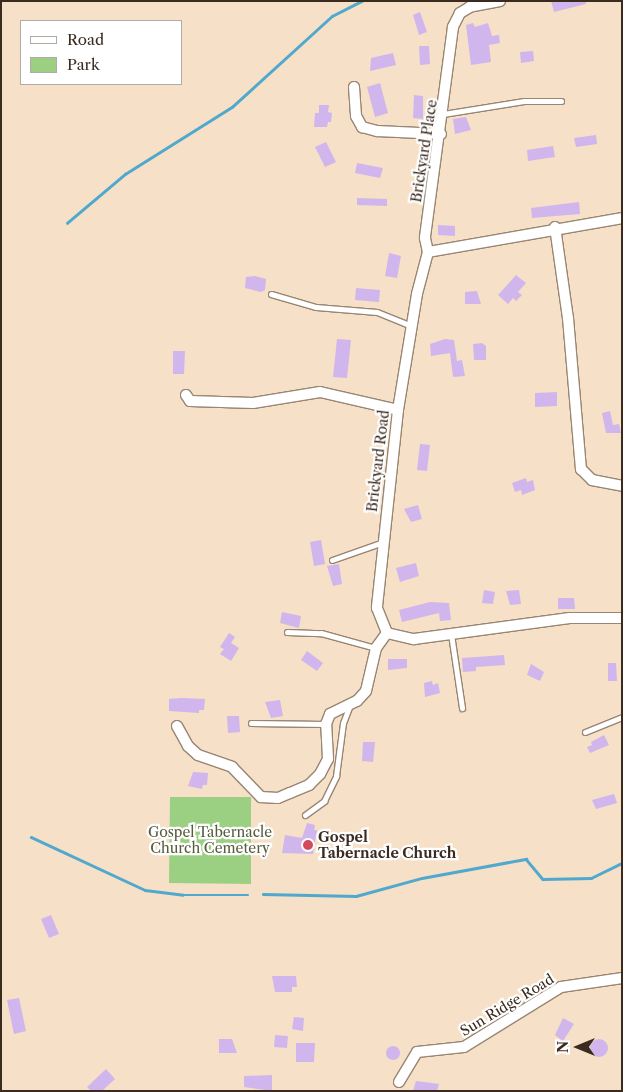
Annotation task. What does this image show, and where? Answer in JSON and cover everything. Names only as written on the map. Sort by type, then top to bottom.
[{"type":"street","name":"Brickyard Place","points":[[428,252],[425,238],[452,54],[453,27],[460,13],[470,7],[500,1]]},
{"type":"street","points":[[354,88],[356,116],[362,127],[377,131],[441,134]]},
{"type":"street","points":[[428,252],[555,227],[622,218]]},
{"type":"street","points":[[555,227],[568,318],[581,469],[592,480],[622,486]]},
{"type":"street","name":"Brickyard Road","points":[[387,633],[378,608],[383,542],[398,410],[412,326],[428,252]]},
{"type":"street","points":[[186,395],[190,401],[236,404],[320,392],[398,410]]},
{"type":"street","points":[[177,726],[188,746],[198,755],[232,767],[253,790],[270,798],[309,785],[320,774],[328,758],[326,724],[330,714],[350,704],[366,690],[376,648],[387,633],[414,639],[570,618],[622,618]]},
{"type":"street","name":"Sun Ridge Road","points":[[398,1082],[417,1052],[464,1047],[561,987],[622,978]]},
{"type":"lane","points":[[443,114],[524,101],[561,101]]},
{"type":"lane","points":[[271,294],[316,307],[377,312],[412,326]]},
{"type":"lane","points":[[332,560],[383,542]]},
{"type":"lane","points":[[287,632],[321,633],[376,648]]},
{"type":"lane","points":[[451,634],[462,708]]},
{"type":"lane","points":[[305,815],[324,801],[336,776],[343,723],[350,704]]},
{"type":"lane","points":[[585,732],[622,717]]},
{"type":"lane","points":[[251,723],[326,724]]},
{"type":"green space","name":"Gospel Tabernacle Church Cemetery","points":[[170,797],[251,797],[251,884],[169,883]]},
{"type":"building","points":[[551,1],[586,1],[586,4],[554,12]]},
{"type":"building","points":[[420,12],[427,32],[419,35],[413,15]]},
{"type":"building","points":[[473,23],[475,27],[488,23],[492,36],[499,35],[500,43],[489,45],[491,62],[471,65],[466,25]]},
{"type":"building","points":[[419,46],[429,46],[430,64],[420,65]]},
{"type":"building","points":[[533,51],[534,61],[521,63],[520,52]]},
{"type":"building","points":[[393,53],[396,65],[370,71],[371,58]]},
{"type":"building","points":[[380,83],[388,113],[375,117],[367,87]]},
{"type":"building","points":[[414,95],[423,96],[423,119],[413,118]]},
{"type":"building","points":[[319,105],[329,105],[328,112],[332,113],[331,122],[328,122],[327,127],[314,127],[315,113],[319,113]]},
{"type":"building","points":[[466,117],[471,130],[455,134],[453,119]]},
{"type":"building","points":[[596,135],[597,144],[576,147],[574,138]]},
{"type":"building","points":[[326,142],[336,162],[325,167],[315,147]]},
{"type":"building","points":[[553,146],[555,157],[528,161],[527,150]]},
{"type":"building","points":[[357,163],[383,168],[380,178],[355,173]]},
{"type":"building","points":[[357,198],[387,199],[387,206],[357,205]]},
{"type":"building","points":[[579,202],[580,214],[532,218],[531,208]]},
{"type":"building","points":[[438,225],[455,226],[455,236],[438,235]]},
{"type":"building","points":[[389,253],[401,256],[397,278],[385,276]]},
{"type":"building","points":[[516,275],[526,283],[518,292],[522,295],[516,301],[513,298],[508,304],[498,295]]},
{"type":"building","points":[[255,276],[266,279],[265,290],[261,292],[245,288],[246,277]]},
{"type":"building","points":[[356,288],[380,290],[379,302],[355,300]]},
{"type":"building","points":[[477,291],[481,304],[465,304],[465,292]]},
{"type":"building","points":[[337,339],[351,340],[347,378],[333,377]]},
{"type":"building","points":[[445,339],[454,340],[457,361],[462,360],[465,376],[453,377],[450,353],[431,356],[430,344]]},
{"type":"building","points":[[482,343],[486,346],[486,360],[474,360],[473,344]]},
{"type":"building","points":[[173,351],[185,351],[184,374],[173,374]]},
{"type":"building","points":[[557,392],[557,406],[535,407],[535,393]]},
{"type":"building","points":[[610,411],[613,425],[619,424],[621,433],[606,433],[602,413]]},
{"type":"building","points":[[420,444],[430,445],[427,471],[417,470]]},
{"type":"building","points":[[526,478],[527,482],[533,480],[535,490],[522,495],[521,490],[515,492],[512,483]]},
{"type":"building","points":[[418,505],[422,519],[411,522],[404,509]]},
{"type":"building","points":[[321,540],[325,564],[314,566],[310,542]]},
{"type":"building","points":[[416,563],[419,576],[400,582],[396,568]]},
{"type":"building","points":[[339,564],[342,584],[333,586],[327,566]]},
{"type":"building","points":[[484,590],[495,592],[493,604],[482,603]]},
{"type":"building","points":[[519,590],[521,604],[510,605],[506,591]]},
{"type":"building","points":[[558,598],[574,598],[575,609],[558,609]]},
{"type":"building","points":[[430,602],[449,603],[451,620],[440,621],[439,613],[402,622],[399,610]]},
{"type":"building","points":[[282,612],[301,616],[299,628],[280,623]]},
{"type":"building","points":[[229,633],[235,637],[231,643],[239,648],[231,661],[220,654],[224,649],[220,647]]},
{"type":"building","points":[[307,651],[323,663],[317,671],[301,660]]},
{"type":"building","points":[[504,655],[505,665],[476,667],[476,671],[463,672],[462,658]]},
{"type":"building","points":[[388,659],[407,659],[407,668],[388,670]]},
{"type":"building","points":[[608,663],[616,663],[617,681],[608,681]]},
{"type":"building","points":[[531,664],[544,672],[540,681],[527,675]]},
{"type":"building","points":[[432,681],[433,685],[438,683],[440,693],[425,697],[424,683]]},
{"type":"building","points":[[169,699],[205,699],[204,710],[199,710],[199,713],[169,711]]},
{"type":"building","points":[[280,700],[283,716],[271,718],[265,702]]},
{"type":"building","points":[[227,716],[239,716],[240,732],[228,733]]},
{"type":"building","points":[[604,735],[609,745],[590,753],[587,747],[592,745],[591,742]]},
{"type":"building","points":[[363,742],[375,742],[373,762],[362,761]]},
{"type":"building","points":[[193,772],[208,773],[207,785],[203,785],[202,789],[188,786]]},
{"type":"building","points":[[614,794],[617,803],[596,809],[592,800]]},
{"type":"building","points":[[307,823],[315,825],[314,830],[317,830],[313,854],[282,853],[285,835],[302,838]]},
{"type":"building","points":[[51,915],[59,934],[49,938],[41,919]]},
{"type":"building","points":[[272,976],[296,976],[297,987],[292,987],[292,992],[275,992]]},
{"type":"building","points":[[19,998],[26,1031],[14,1034],[7,1000]]},
{"type":"building","points":[[294,1017],[304,1018],[303,1031],[292,1029]]},
{"type":"building","points":[[563,1018],[574,1024],[563,1041],[555,1035]]},
{"type":"building","points":[[275,1035],[288,1036],[287,1048],[274,1047]]},
{"type":"building","points":[[219,1039],[232,1039],[237,1053],[219,1053]]},
{"type":"building","points":[[599,1039],[605,1042],[608,1048],[605,1054],[599,1057],[593,1054],[590,1048],[593,1042]]},
{"type":"building","points":[[296,1043],[315,1043],[314,1062],[296,1062]]},
{"type":"building","points":[[390,1046],[396,1046],[400,1053],[396,1060],[390,1060],[386,1056],[386,1050]]},
{"type":"building","points":[[106,1069],[115,1079],[102,1091],[91,1091],[87,1087]]},
{"type":"building","points":[[272,1075],[272,1091],[244,1087],[244,1076]]},
{"type":"building","points":[[416,1081],[439,1084],[437,1091],[413,1091]]},
{"type":"waterway","points":[[67,223],[125,174],[232,107],[332,16],[362,1]]},
{"type":"waterway","points":[[31,837],[145,890],[183,895],[248,895]]},
{"type":"waterway","points":[[263,894],[356,896],[422,878],[526,859],[543,879],[591,878],[622,863]]},
{"type":"place","name":"Gospel Tabernacle Church","points":[[308,845]]}]
